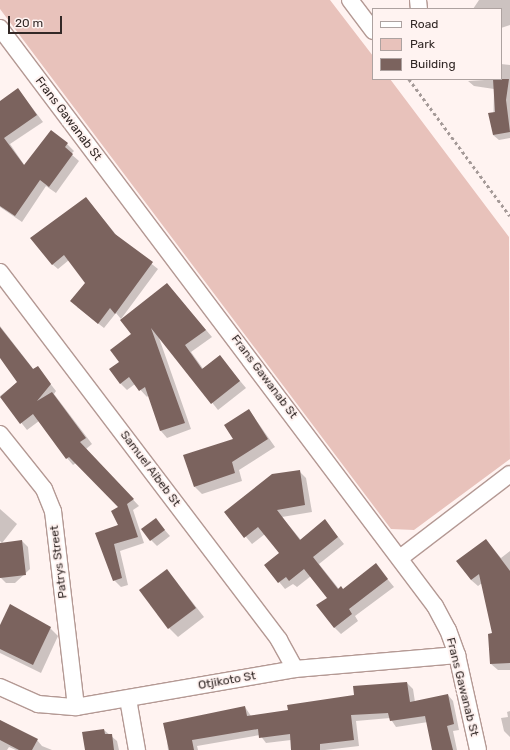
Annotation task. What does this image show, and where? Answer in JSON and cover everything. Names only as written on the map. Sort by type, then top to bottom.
[{"type":"street","points":[[350,0],[372,30]]},
{"type":"street","name":"Frans Gawanab St","points":[[0,28],[400,558],[434,606],[448,630],[457,655],[478,750]]},
{"type":"street","name":"Samuel Aibeb St","points":[[0,272],[279,640],[295,669]]},
{"type":"street","name":"Patrys Street","points":[[0,434],[44,489],[53,511],[76,707]]},
{"type":"street","points":[[400,558],[510,474]]},
{"type":"street","name":"Otjikoto St","points":[[0,687],[38,704],[76,707],[295,669],[457,655]]},
{"type":"street","points":[[128,699],[137,750]]},
{"type":"path","points":[[410,80],[510,216]]},
{"type":"green space","points":[[0,0],[330,0],[372,55],[372,80],[391,80],[509,237],[510,459],[414,530],[391,529],[0,9]]},
{"type":"building","points":[[509,79],[506,100],[510,132],[493,135],[488,113],[495,112],[493,80]]},
{"type":"building","points":[[18,88],[37,115],[4,138],[24,165],[51,130],[68,143],[65,147],[73,154],[49,187],[40,180],[15,216],[0,206],[0,101]]},
{"type":"building","points":[[86,197],[115,234],[153,262],[115,314],[110,308],[98,324],[70,301],[85,283],[64,255],[52,265],[30,238]]},
{"type":"building","points":[[167,283],[206,330],[185,345],[202,369],[220,355],[240,381],[211,404],[151,328],[185,423],[160,431],[145,387],[139,391],[129,377],[120,384],[109,369],[119,362],[110,350],[131,334],[120,320]]},
{"type":"building","points":[[0,327],[33,369],[38,366],[51,384],[37,401],[52,392],[86,438],[80,442],[134,499],[127,504],[138,537],[114,544],[122,578],[113,581],[95,533],[118,525],[111,511],[118,507],[69,457],[66,459],[33,414],[20,424],[0,397],[17,382],[0,358]]},
{"type":"building","points":[[249,409],[268,439],[232,462],[235,473],[194,487],[183,455],[233,439],[224,425]]},
{"type":"building","points":[[300,470],[305,505],[277,510],[300,540],[325,519],[338,537],[313,557],[338,589],[341,586],[343,589],[376,563],[388,579],[349,609],[352,614],[334,628],[316,605],[327,598],[304,569],[289,581],[286,577],[278,583],[264,565],[279,553],[258,527],[244,538],[224,512],[272,474]]},
{"type":"building","points":[[156,518],[165,530],[150,541],[141,529]]},
{"type":"building","points":[[486,539],[510,571],[510,663],[490,664],[488,634],[492,633],[479,574],[471,580],[456,561]]},
{"type":"building","points":[[22,540],[26,575],[0,578],[0,543]]},
{"type":"building","points":[[167,569],[196,608],[168,629],[139,590]]},
{"type":"building","points":[[10,604],[51,627],[33,665],[0,649],[0,625]]},
{"type":"building","points":[[407,682],[410,702],[448,694],[454,724],[447,726],[453,750],[432,750],[425,716],[390,721],[388,713],[351,715],[354,740],[320,744],[320,750],[291,750],[290,734],[259,738],[258,729],[192,740],[194,750],[169,750],[163,723],[245,706],[247,716],[288,710],[287,705],[354,695],[353,686]]},
{"type":"building","points":[[0,720],[38,739],[32,750],[19,750],[0,740]]},
{"type":"building","points":[[104,729],[105,734],[112,734],[114,750],[85,750],[82,732]]}]
